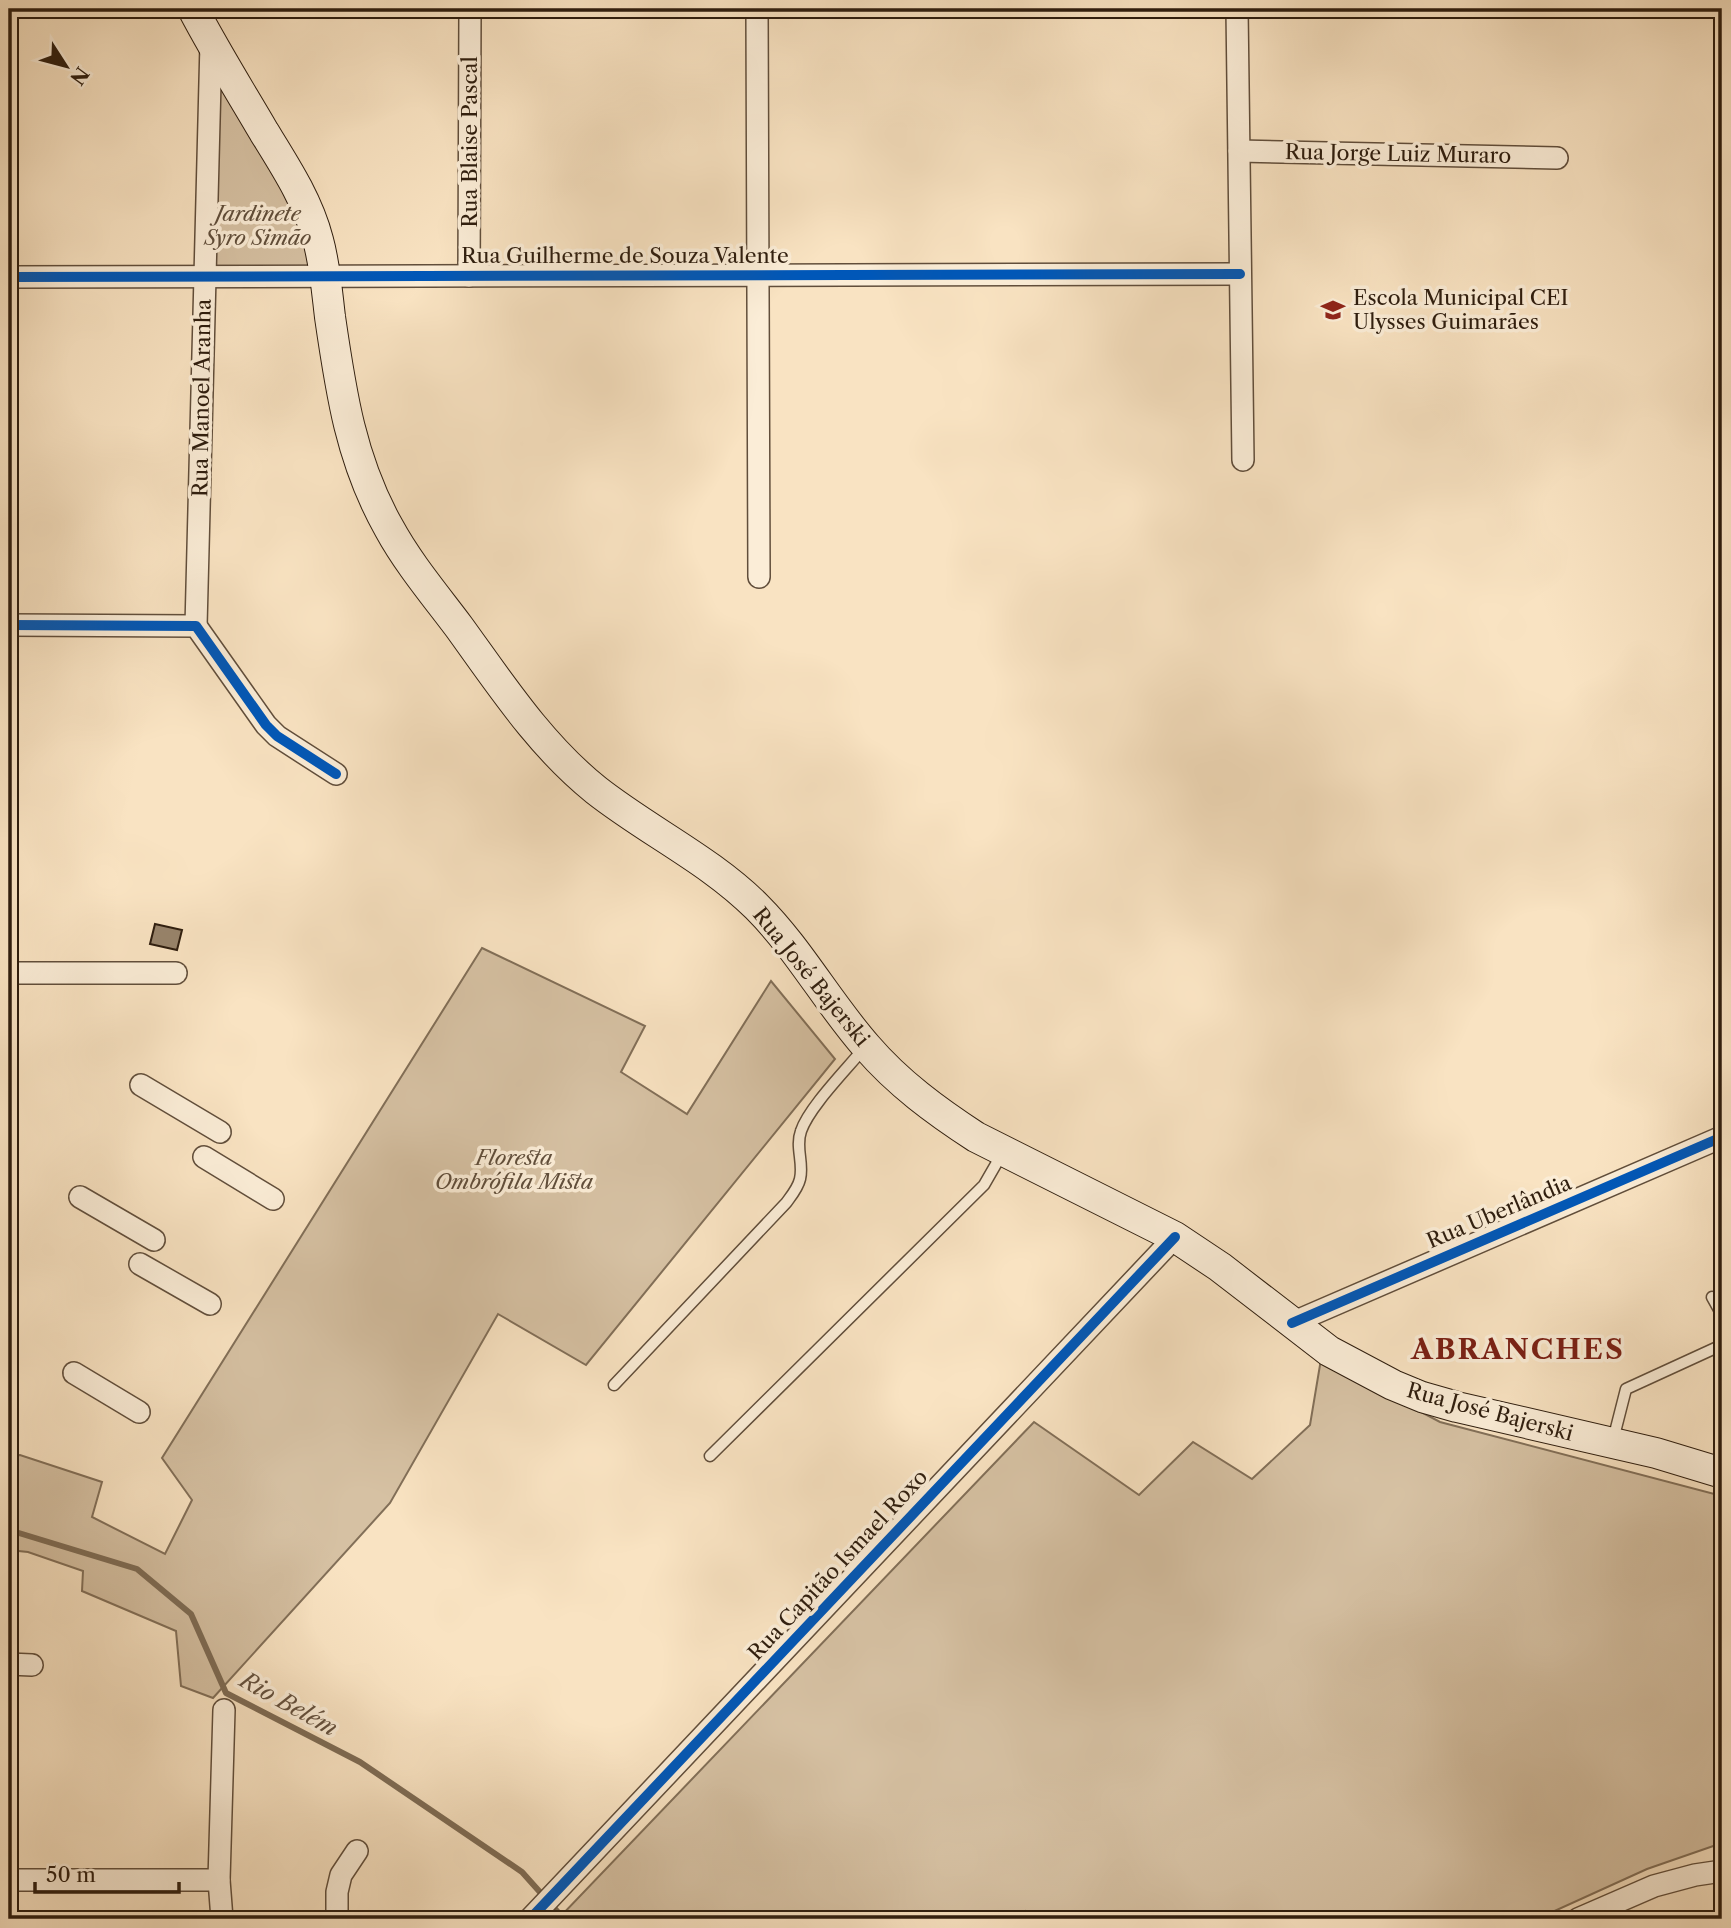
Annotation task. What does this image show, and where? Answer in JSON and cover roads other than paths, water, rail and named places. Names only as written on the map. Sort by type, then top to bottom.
[{"type":"main road","name":"Rua José Bajerski","points":[[193,9],[299,191],[313,221],[324,276],[338,376],[354,447],[374,501],[390,532],[523,715],[573,771],[598,792],[740,890],[776,928],[865,1046],[895,1077],[945,1117],[976,1137],[1175,1237],[1220,1267],[1329,1351],[1393,1385],[1422,1397],[1501,1418],[1615,1431],[1656,1453],[1722,1473]]},
{"type":"street","name":"Rua Blaise Pascal","points":[[469,276],[470,9]]},
{"type":"street","points":[[757,9],[759,577]]},
{"type":"street","points":[[1237,9],[1243,460]]},
{"type":"street","name":"Rua Manoel Aranha","points":[[196,626],[211,43]]},
{"type":"street","name":"Rua Jorge Luiz Muraro","points":[[1239,151],[1557,158]]},
{"type":"street","name":"Rua Guilherme de Souza Valente","points":[[9,277],[1240,274]]},
{"type":"street","points":[[9,625],[196,626],[266,725],[277,736],[336,774]]},
{"type":"street","points":[[9,973],[176,973]]},
{"type":"street","points":[[141,1085],[219,1132]]},
{"type":"street","name":"Rua Uberlândia","points":[[1292,1323],[1722,1137]]},
{"type":"street","points":[[204,1157],[273,1199]]},
{"type":"street","points":[[80,1197],[154,1240]]},
{"type":"street","name":"Rua Capitão Ismael Roxo","points":[[542,1907],[1175,1237]]},
{"type":"street","points":[[140,1264],[210,1304]]},
{"type":"street","points":[[74,1373],[139,1412]]},
{"type":"street","points":[[9,1664],[32,1665]]},
{"type":"street","points":[[222,1919],[219,1880],[224,1710]]},
{"type":"street","points":[[337,1919],[337,1892],[341,1875],[357,1851]]},
{"type":"street","points":[[1578,1919],[1654,1886],[1722,1871]]},
{"type":"street","points":[[9,1880],[219,1880]]},
{"type":"lane","points":[[614,1385],[796,1190],[801,1171],[798,1143],[800,1131],[807,1118],[865,1046]]},
{"type":"lane","points":[[710,1456],[985,1185],[1004,1151]]},
{"type":"lane","points":[[1712,1297],[1722,1315]]},
{"type":"lane","points":[[1615,1431],[1626,1389],[1722,1345]]},
{"type":"waterway","name":"Rio Belém","points":[[9,1530],[137,1569],[191,1614],[226,1693],[360,1762],[522,1872],[564,1919]]},
{"type":"place","name":"Escola Municipal CEI Ulysses Guimarães","points":[[1333,310]]},
{"type":"district","name":"ABRANCHES","points":[[1518,1349]]},
{"type":"park label","name":"Jardinete Syro Simão","points":[[258,226]]},
{"type":"park label","name":"Floresta Ombrófila Mista","points":[[514,1170]]}]
